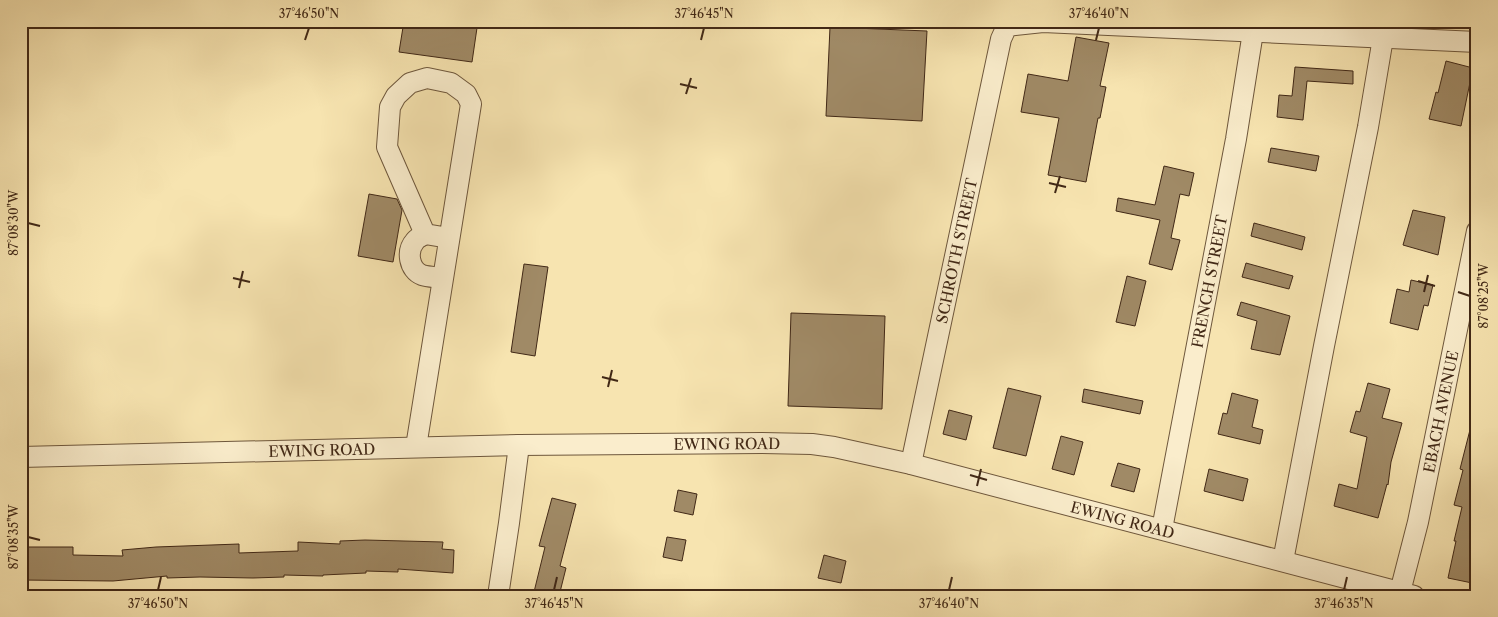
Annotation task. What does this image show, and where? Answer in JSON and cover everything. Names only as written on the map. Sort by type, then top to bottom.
[{"type":"street","name":"SCHROTH STREET","points":[[911,464],[1001,39],[1007,26],[1043,22],[1253,32]]},
{"type":"street","points":[[1253,32],[1477,42]]},
{"type":"street","name":"FRENCH STREET","points":[[1162,529],[1236,139],[1253,32]]},
{"type":"street","points":[[1283,561],[1368,127],[1383,38]]},
{"type":"street","points":[[416,447],[470,104],[466,94],[452,83],[426,78],[410,83],[396,96],[390,107],[387,147],[425,234]]},
{"type":"street","name":"EBACH AVENUE","points":[[1408,594],[1422,503],[1477,230]]},
{"type":"street","points":[[442,278],[422,275],[414,270],[410,261],[411,249],[415,240],[425,234],[448,238]]},
{"type":"street","name":"EWING ROAD","points":[[21,457],[519,445],[812,444],[911,464],[1408,594]]},
{"type":"street","points":[[498,596],[510,523],[519,445]]},
{"type":"building","points":[[404,21],[478,21],[472,62],[399,52]]},
{"type":"building","points":[[830,27],[927,31],[922,121],[826,116]]},
{"type":"building","points":[[1076,37],[1109,43],[1100,86],[1106,87],[1086,182],[1048,175],[1059,118],[1021,112],[1028,74],[1068,81]]},
{"type":"building","points":[[1446,61],[1473,68],[1461,126],[1429,119]]},
{"type":"building","points":[[1295,67],[1353,71],[1353,84],[1307,81],[1303,120],[1277,117],[1279,95],[1292,96]]},
{"type":"building","points":[[1271,148],[1319,156],[1316,171],[1268,162]]},
{"type":"building","points":[[1164,166],[1194,173],[1189,196],[1180,194],[1171,238],[1180,240],[1172,270],[1149,264],[1160,220],[1116,211],[1118,198],[1155,205]]},
{"type":"building","points":[[369,194],[397,199],[402,210],[393,262],[358,256]]},
{"type":"building","points":[[1413,210],[1445,217],[1438,255],[1403,245]]},
{"type":"building","points":[[1254,223],[1305,237],[1302,250],[1251,236]]},
{"type":"building","points":[[1246,263],[1293,276],[1289,289],[1242,277]]},
{"type":"building","points":[[524,264],[548,267],[535,356],[511,352]]},
{"type":"building","points":[[1127,276],[1146,281],[1135,326],[1116,322]]},
{"type":"building","points":[[1411,280],[1433,285],[1428,306],[1424,305],[1418,330],[1390,323],[1397,289],[1409,292]]},
{"type":"building","points":[[1241,302],[1290,316],[1280,355],[1251,349],[1257,321],[1237,315]]},
{"type":"building","points":[[791,313],[885,316],[882,409],[788,406]]},
{"type":"building","points":[[1368,383],[1390,389],[1382,418],[1402,423],[1391,462],[1388,485],[1378,518],[1334,506],[1339,484],[1357,489],[1367,437],[1350,432],[1356,411],[1360,412]]},
{"type":"building","points":[[1008,388],[1041,396],[1026,456],[993,448]]},
{"type":"building","points":[[1084,389],[1143,401],[1140,414],[1082,402]]},
{"type":"building","points":[[1232,393],[1258,400],[1252,427],[1263,430],[1260,444],[1218,434],[1223,413],[1227,414]]},
{"type":"building","points":[[949,410],[972,416],[966,440],[943,434]]},
{"type":"building","points":[[1472,422],[1477,423],[1477,584],[1448,578],[1462,507],[1454,505],[1463,470],[1460,469]]},
{"type":"building","points":[[1061,436],[1083,442],[1074,475],[1052,469]]},
{"type":"building","points":[[1118,463],[1140,469],[1134,492],[1111,486]]},
{"type":"building","points":[[1209,469],[1248,479],[1243,501],[1204,491]]},
{"type":"building","points":[[678,490],[697,494],[693,515],[674,511]]},
{"type":"building","points":[[552,498],[576,504],[560,566],[566,568],[559,596],[549,596],[534,592],[545,547],[539,546]]},
{"type":"building","points":[[667,537],[686,540],[682,561],[663,557]]},
{"type":"building","points":[[340,541],[443,542],[442,549],[454,550],[453,573],[398,569],[398,572],[366,571],[366,573],[323,576],[167,578],[167,576],[113,581],[21,580],[21,547],[73,547],[73,555],[123,556],[122,550],[156,547],[239,544],[239,553],[298,551],[298,542],[340,544]]},
{"type":"building","points":[[824,555],[846,561],[841,583],[818,578]]}]
